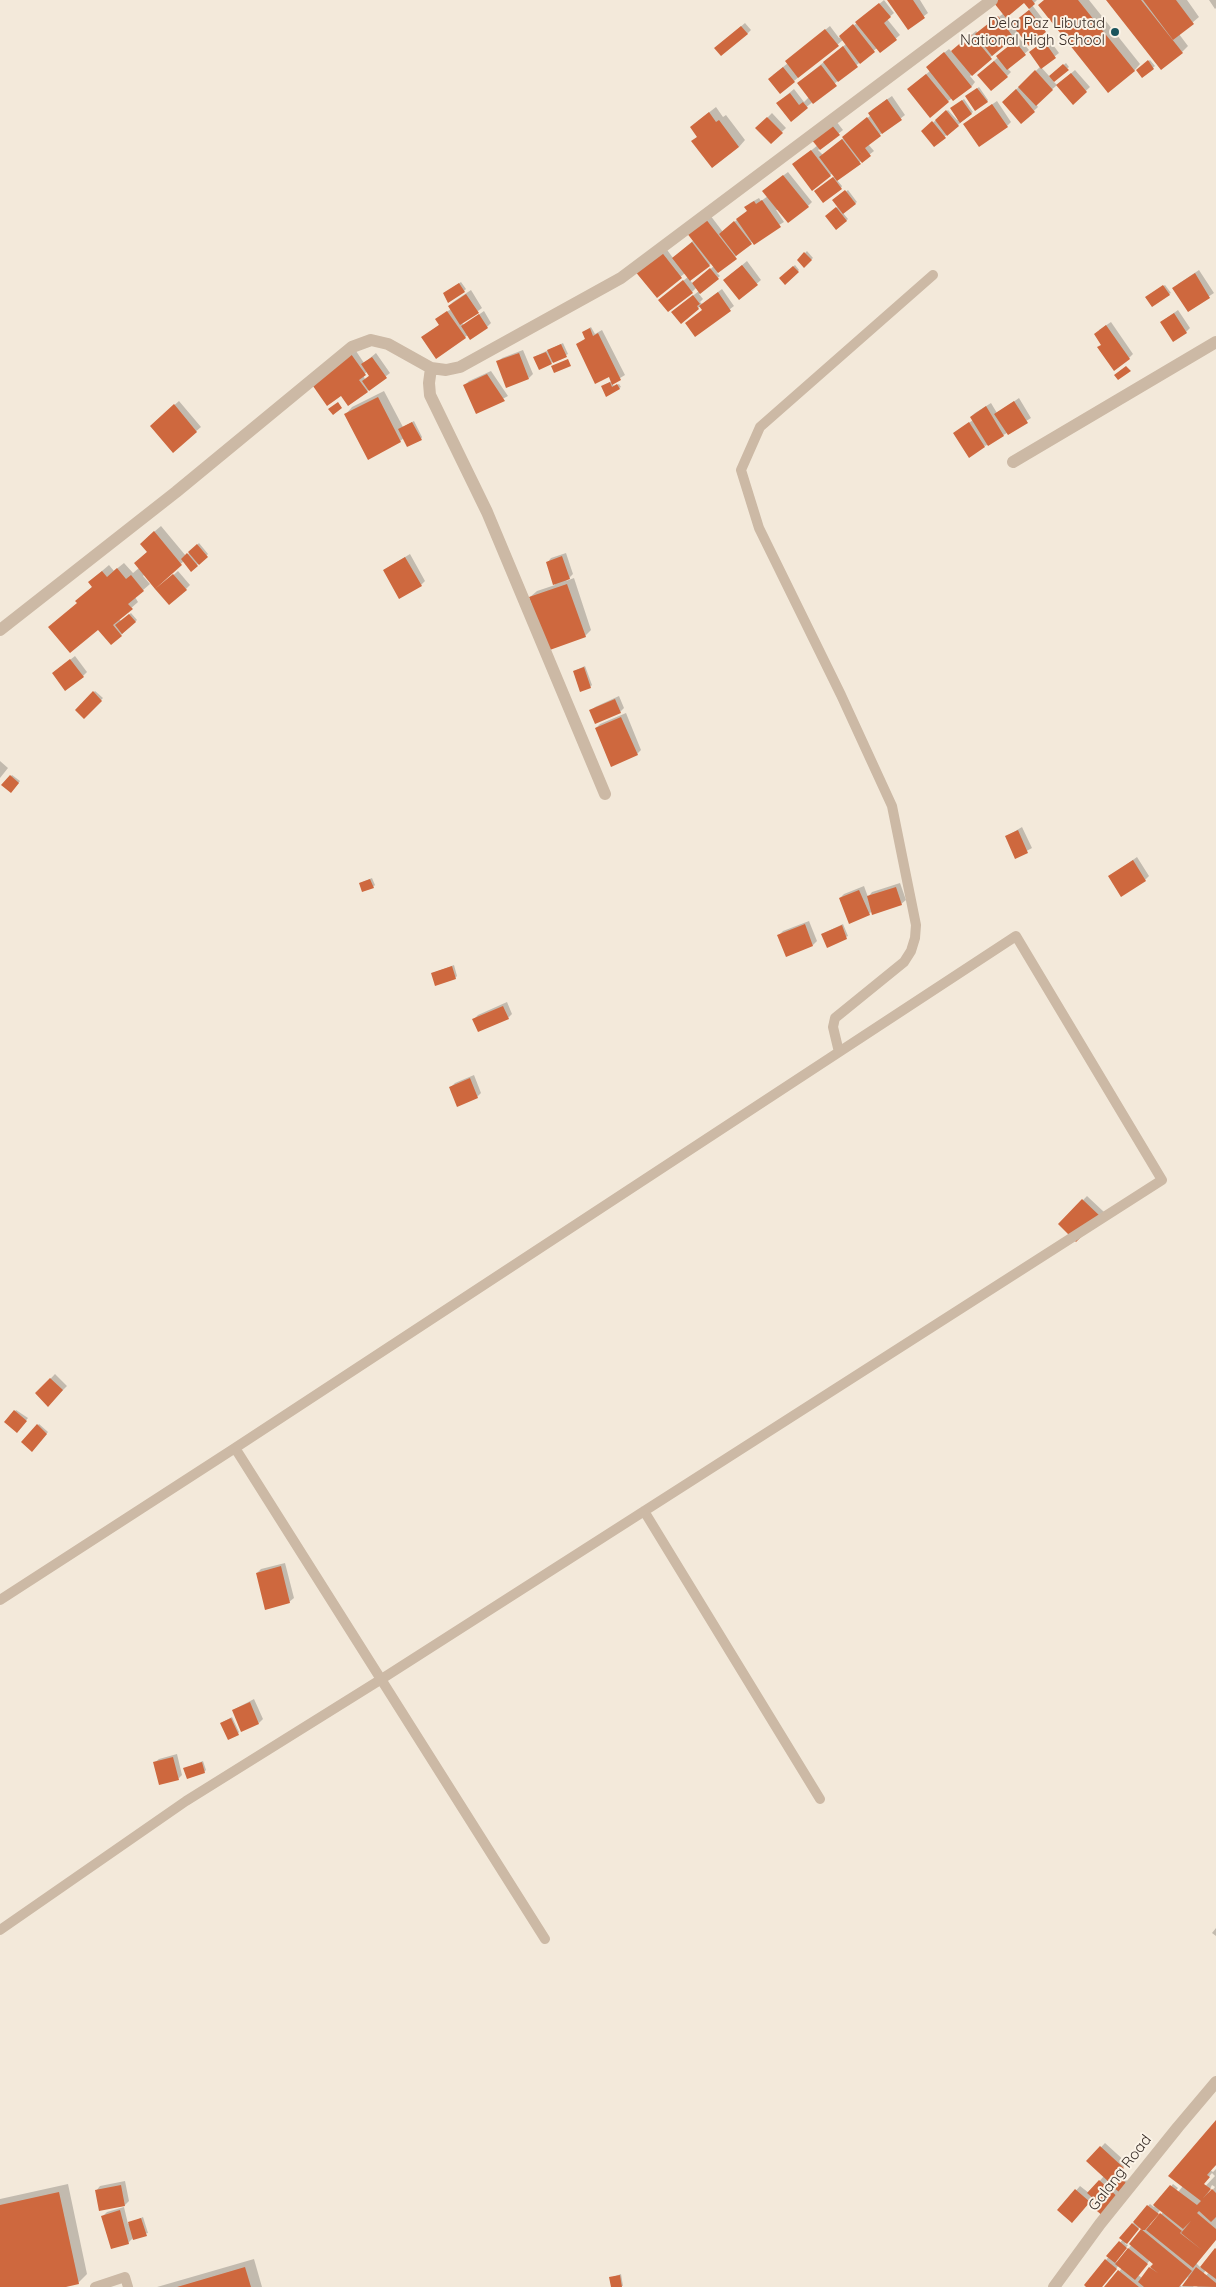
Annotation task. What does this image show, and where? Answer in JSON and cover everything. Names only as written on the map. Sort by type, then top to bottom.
[{"type":"street","points":[[0,630],[176,492],[352,347],[371,340],[388,344],[431,368],[446,370],[460,367],[621,278],[992,0]]},
{"type":"street","points":[[1012,462],[1216,342]]},
{"type":"street","points":[[431,368],[430,395],[487,512],[605,794]]},
{"type":"street","name":"Galang Road","points":[[1054,2287],[1100,2224],[1216,2082]]},
{"type":"lane","points":[[839,1052],[833,1027],[835,1018],[904,962],[913,944],[916,925],[892,806],[841,695],[759,528],[742,470],[760,427],[934,275]]},
{"type":"lane","points":[[0,1600],[1016,936],[1162,1180],[380,1680],[186,1801],[0,1930]]},
{"type":"lane","points":[[235,1448],[545,1939]]},
{"type":"lane","points":[[644,1511],[820,1798]]},
{"type":"lane","points":[[95,2287],[125,2277],[128,2287]]},
{"type":"building","points":[[887,0],[913,0],[925,18],[908,30]]},
{"type":"building","points":[[998,0],[1032,0],[1035,4],[1029,9],[1024,3],[1006,18],[994,3]]},
{"type":"building","points":[[1044,0],[1078,0],[1135,71],[1108,93],[1038,5]]},
{"type":"building","points":[[1106,0],[1141,0],[1183,53],[1161,70]]},
{"type":"building","points":[[1143,0],[1176,0],[1194,24],[1173,40]]},
{"type":"building","points":[[879,3],[891,17],[884,23],[897,40],[880,53],[855,22]]},
{"type":"building","points":[[1029,10],[1046,32],[1029,46],[1011,24]]},
{"type":"building","points":[[998,16],[1014,38],[992,56],[975,34]]},
{"type":"building","points":[[853,24],[875,52],[860,64],[839,36]]},
{"type":"building","points":[[741,26],[748,34],[721,56],[714,48]]},
{"type":"building","points":[[825,29],[839,46],[798,78],[785,61]]},
{"type":"building","points":[[971,34],[992,59],[972,76],[951,51]]},
{"type":"building","points":[[1015,41],[1026,55],[1007,70],[996,56]]},
{"type":"building","points":[[1044,41],[1056,58],[1041,69],[1029,52]]},
{"type":"building","points":[[843,46],[858,67],[838,82],[823,62]]},
{"type":"building","points":[[944,52],[972,87],[953,101],[926,67]]},
{"type":"building","points":[[1148,60],[1154,69],[1142,78],[1136,70]]},
{"type":"building","points":[[994,61],[1008,77],[991,91],[977,75]]},
{"type":"building","points":[[1063,64],[1069,70],[1054,82],[1049,76]]},
{"type":"building","points":[[821,65],[837,86],[813,104],[797,83]]},
{"type":"building","points":[[783,67],[795,82],[780,94],[768,79]]},
{"type":"building","points":[[1035,70],[1053,90],[1036,106],[1018,87]]},
{"type":"building","points":[[1071,73],[1087,92],[1073,105],[1056,85]]},
{"type":"building","points":[[926,74],[949,102],[930,118],[907,89]]},
{"type":"building","points":[[977,88],[988,102],[975,111],[965,96]]},
{"type":"building","points":[[1016,89],[1035,112],[1021,124],[1002,102]]},
{"type":"building","points":[[790,93],[799,105],[803,102],[808,108],[791,122],[776,103]]},
{"type":"building","points":[[887,99],[902,120],[882,134],[868,113]]},
{"type":"building","points":[[962,100],[972,114],[960,123],[950,108]]},
{"type":"building","points":[[992,104],[1008,127],[979,147],[963,124]]},
{"type":"building","points":[[946,110],[959,126],[947,136],[935,120]]},
{"type":"building","points":[[709,112],[716,122],[719,120],[739,147],[712,168],[691,141],[697,137],[690,127]]},
{"type":"building","points":[[767,117],[783,133],[771,144],[755,128]]},
{"type":"building","points":[[867,117],[881,136],[865,148],[871,156],[862,163],[842,137]]},
{"type":"building","points":[[932,121],[946,138],[934,147],[921,131]]},
{"type":"building","points":[[831,124],[840,135],[820,150],[811,139]]},
{"type":"building","points":[[842,139],[861,164],[837,181],[819,157]]},
{"type":"building","points":[[811,150],[831,176],[812,191],[792,164]]},
{"type":"building","points":[[783,175],[809,207],[788,223],[762,191]]},
{"type":"building","points":[[833,177],[842,189],[823,203],[814,191]]},
{"type":"building","points":[[845,190],[856,204],[843,214],[832,200]]},
{"type":"building","points":[[762,200],[781,227],[754,245],[736,219],[747,211],[744,207],[754,201],[756,204]]},
{"type":"building","points":[[836,207],[847,221],[836,230],[825,216]]},
{"type":"building","points":[[705,218],[737,259],[718,273],[686,232]]},
{"type":"building","points":[[734,221],[752,244],[736,256],[719,234]]},
{"type":"building","points":[[692,242],[710,266],[690,281],[672,258]]},
{"type":"building","points":[[660,250],[682,278],[657,298],[634,270]]},
{"type":"building","points":[[804,252],[812,260],[804,268],[797,260]]},
{"type":"building","points":[[742,265],[758,285],[739,300],[723,280]]},
{"type":"building","points":[[793,266],[799,272],[785,285],[779,278]]},
{"type":"building","points":[[710,268],[719,279],[700,294],[692,283]]},
{"type":"building","points":[[1195,273],[1210,298],[1188,312],[1172,288]]},
{"type":"building","points":[[683,280],[693,293],[668,312],[658,300]]},
{"type":"building","points":[[459,283],[465,292],[448,303],[443,293]]},
{"type":"building","points":[[1163,285],[1170,295],[1152,307],[1145,297]]},
{"type":"building","points":[[718,292],[731,311],[695,337],[685,323],[702,310],[699,306]]},
{"type":"building","points":[[466,294],[479,313],[460,325],[448,306]]},
{"type":"building","points":[[693,295],[700,304],[697,306],[699,309],[681,324],[671,312]]},
{"type":"building","points":[[447,311],[466,338],[436,359],[421,337],[439,325],[435,319]]},
{"type":"building","points":[[1174,313],[1187,333],[1173,342],[1160,322]]},
{"type":"building","points":[[479,314],[488,328],[470,340],[461,326]]},
{"type":"building","points":[[1106,325],[1130,359],[1114,371],[1097,347],[1101,345],[1094,334]]},
{"type":"building","points":[[590,328],[593,336],[598,333],[621,380],[612,385],[609,377],[595,384],[576,344],[585,339],[582,332]]},
{"type":"building","points":[[561,344],[567,357],[553,363],[547,350]]},
{"type":"building","points":[[546,352],[552,364],[539,370],[533,357]]},
{"type":"building","points":[[519,353],[529,379],[506,388],[496,361]]},
{"type":"building","points":[[351,354],[366,375],[359,380],[368,392],[348,406],[341,396],[327,406],[313,386]]},
{"type":"building","points":[[372,357],[387,378],[369,391],[362,381],[369,376],[361,364]]},
{"type":"building","points":[[568,359],[571,366],[554,373],[551,366]]},
{"type":"building","points":[[1126,366],[1131,371],[1118,380],[1114,375]]},
{"type":"building","points":[[487,374],[505,401],[476,414],[463,385]]},
{"type":"building","points":[[610,382],[612,387],[617,384],[620,389],[606,397],[601,386]]},
{"type":"building","points":[[378,397],[401,442],[368,460],[344,414]]},
{"type":"building","points":[[1014,401],[1028,423],[1008,435],[994,414]]},
{"type":"building","points":[[338,402],[342,408],[333,415],[328,409]]},
{"type":"building","points":[[174,404],[197,432],[173,453],[150,426]]},
{"type":"building","points":[[986,406],[1004,436],[988,446],[970,417]]},
{"type":"building","points":[[412,422],[422,440],[407,447],[398,429]]},
{"type":"building","points":[[969,422],[985,447],[969,458],[953,433]]},
{"type":"building","points":[[154,531],[182,565],[155,589],[134,563],[147,552],[140,544]]},
{"type":"building","points":[[197,544],[208,557],[199,565],[188,552]]},
{"type":"building","points":[[187,553],[198,566],[191,572],[181,559]]},
{"type":"building","points":[[562,556],[570,579],[553,585],[546,562]]},
{"type":"building","points":[[405,557],[422,586],[399,599],[383,570]]},
{"type":"building","points":[[117,568],[126,579],[131,575],[144,591],[128,604],[133,609],[113,625],[122,636],[111,645],[98,630],[70,653],[48,627],[77,603],[75,601],[92,587],[88,582],[102,571],[107,577]]},
{"type":"building","points":[[173,574],[187,590],[169,605],[155,589]]},
{"type":"building","points":[[567,584],[586,637],[547,651],[529,597]]},
{"type":"building","points":[[129,614],[136,622],[122,634],[115,625]]},
{"type":"building","points":[[70,659],[84,677],[65,691],[52,673]]},
{"type":"building","points":[[584,667],[591,688],[580,692],[573,671]]},
{"type":"building","points":[[93,691],[102,701],[84,719],[75,710]]},
{"type":"building","points":[[615,699],[621,713],[595,724],[589,710]]},
{"type":"building","points":[[621,717],[638,755],[611,767],[595,728]]},
{"type":"building","points":[[10,775],[19,783],[11,793],[1,785]]},
{"type":"building","points":[[1018,830],[1028,853],[1015,859],[1005,836]]},
{"type":"building","points":[[1133,860],[1146,881],[1121,897],[1108,876]]},
{"type":"building","points":[[370,879],[374,888],[362,892],[359,883]]},
{"type":"building","points":[[896,887],[902,905],[872,915],[867,896]]},
{"type":"building","points":[[859,890],[870,915],[849,924],[839,898]]},
{"type":"building","points":[[805,924],[813,946],[786,957],[777,935]]},
{"type":"building","points":[[842,925],[847,939],[827,948],[821,934]]},
{"type":"building","points":[[452,966],[456,979],[435,986],[431,973]]},
{"type":"building","points":[[503,1006],[509,1019],[478,1032],[472,1019]]},
{"type":"building","points":[[470,1078],[478,1098],[457,1107],[449,1087]]},
{"type":"building","points":[[1082,1199],[1101,1217],[1076,1242],[1058,1224]]},
{"type":"building","points":[[50,1378],[63,1390],[48,1407],[35,1393]]},
{"type":"building","points":[[14,1410],[27,1421],[17,1433],[4,1422]]},
{"type":"building","points":[[37,1424],[47,1434],[32,1452],[21,1442]]},
{"type":"building","points":[[281,1566],[290,1603],[265,1610],[256,1573]]},
{"type":"building","points":[[250,1702],[259,1724],[241,1732],[232,1710]]},
{"type":"building","points":[[231,1718],[239,1735],[228,1740],[220,1723]]},
{"type":"building","points":[[173,1757],[179,1780],[159,1785],[153,1762]]},
{"type":"building","points":[[202,1762],[205,1773],[187,1779],[183,1768]]},
{"type":"building","points":[[1216,2120],[1216,2165],[1207,2175],[1210,2177],[1204,2184],[1211,2189],[1203,2198],[1212,2189],[1216,2193],[1216,2217],[1211,2222],[1199,2211],[1197,2213],[1216,2229],[1216,2240],[1193,2268],[1146,2230],[1160,2213],[1182,2231],[1180,2233],[1202,2250],[1181,2233],[1191,2221],[1183,2229],[1153,2205],[1170,2185],[1197,2205],[1201,2201],[1168,2176]]},
{"type":"building","points":[[1100,2146],[1124,2168],[1110,2183],[1086,2161]]},
{"type":"building","points":[[1121,2178],[1126,2183],[1119,2192],[1113,2187]]},
{"type":"building","points":[[1099,2180],[1120,2199],[1104,2217],[1090,2205],[1095,2200],[1087,2193]]},
{"type":"building","points":[[121,2185],[125,2206],[99,2211],[95,2190]]},
{"type":"building","points":[[1075,2189],[1090,2202],[1072,2223],[1057,2210]]},
{"type":"building","points":[[59,2192],[79,2284],[66,2287],[0,2287],[0,2205]]},
{"type":"building","points":[[1147,2205],[1159,2214],[1145,2230],[1142,2230],[1133,2222]]},
{"type":"building","points":[[120,2210],[129,2244],[111,2249],[101,2216]]},
{"type":"building","points":[[141,2218],[147,2236],[133,2240],[128,2222]]},
{"type":"building","points":[[1132,2223],[1139,2229],[1127,2244],[1119,2238]]},
{"type":"building","points":[[1141,2229],[1192,2271],[1179,2287],[1144,2287],[1138,2282],[1149,2267],[1158,2273],[1150,2267],[1153,2264],[1129,2244]]},
{"type":"building","points":[[1119,2241],[1127,2248],[1115,2263],[1106,2256]]},
{"type":"building","points":[[1128,2248],[1148,2264],[1135,2280],[1115,2264]]},
{"type":"building","points":[[1216,2249],[1216,2279],[1200,2267]]},
{"type":"building","points":[[1105,2259],[1117,2269],[1102,2287],[1086,2287],[1084,2285]]},
{"type":"building","points":[[245,2267],[251,2287],[177,2287]]},
{"type":"building","points":[[1196,2267],[1216,2283],[1216,2287],[1182,2286]]},
{"type":"building","points":[[1118,2270],[1139,2287],[1104,2287]]},
{"type":"building","points":[[620,2275],[622,2287],[611,2287],[609,2277]]},
{"type":"place","name":"Dela Paz Libutad National High School","points":[[1115,32]]}]
